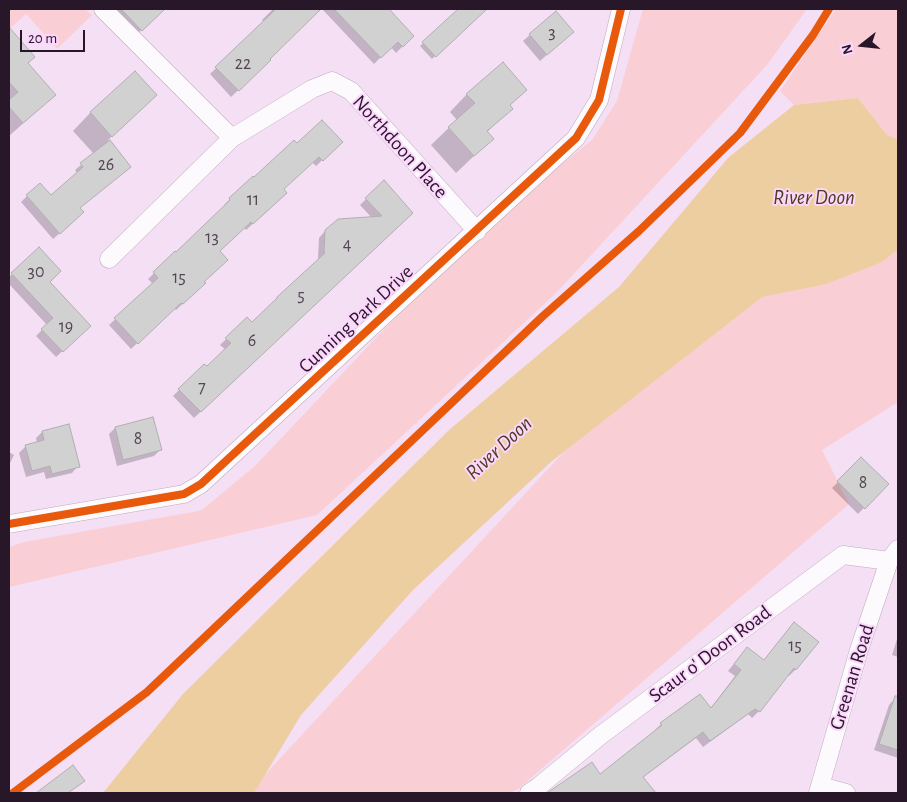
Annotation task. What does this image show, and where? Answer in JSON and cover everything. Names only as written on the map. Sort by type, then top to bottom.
[{"type":"street","points":[[103,9],[232,138]]},
{"type":"street","name":"Cunning Park Drive","points":[[9,524],[184,494],[201,484],[576,138],[599,100],[621,9]]},
{"type":"street","name":"Northdoon Place","points":[[108,258],[232,138],[312,89],[332,81],[351,91],[477,231]]},
{"type":"street","name":"Scaur o' Doon Road","points":[[529,793],[601,735],[843,555],[894,555]]},
{"type":"street","name":"Greenan Road","points":[[819,790],[859,650],[894,555]]},
{"type":"street","points":[[819,790],[846,793]]},
{"type":"shaded area","points":[[9,9],[85,9],[92,15],[57,49],[26,14],[9,29]]},
{"type":"shaded area","points":[[643,9],[807,9],[767,65],[556,293],[317,515],[9,587],[9,547],[24,542],[202,510],[255,466],[477,231],[592,140],[617,101]]},
{"type":"shaded area","points":[[836,9],[898,9],[898,139],[887,135],[858,98],[794,105],[780,91]]},
{"type":"shaded area","points":[[898,189],[898,402],[822,450],[849,504],[518,789],[509,793],[248,793],[711,293]]},
{"type":"water","name":"River Doon","points":[[858,98],[887,135],[898,139],[898,249],[882,262],[826,284],[762,297],[552,461],[413,590],[301,715],[254,793],[103,793],[183,694],[449,430],[619,287],[728,158],[794,105]]},
{"type":"building","points":[[121,9],[165,9],[142,31]]},
{"type":"building","points":[[276,9],[321,9],[239,91],[215,67]]},
{"type":"building","points":[[334,9],[389,9],[414,36],[403,47],[398,42],[381,58]]},
{"type":"building","points":[[458,9],[487,9],[436,57],[422,42]]},
{"type":"building","points":[[556,11],[574,32],[547,55],[529,34]]},
{"type":"building","points":[[9,27],[35,57],[28,63],[56,95],[23,123],[9,107],[9,100],[18,92],[9,82]]},
{"type":"building","points":[[503,62],[527,90],[510,105],[513,109],[487,131],[494,139],[474,156],[448,127],[475,103],[466,94]]},
{"type":"building","points":[[135,71],[157,95],[112,137],[90,112]]},
{"type":"building","points":[[322,120],[343,142],[323,161],[319,157],[284,189],[287,193],[253,224],[251,222],[220,251],[228,260],[204,282],[206,283],[183,304],[181,303],[138,344],[114,318],[158,278],[153,272],[230,200],[229,198],[294,140],[297,143]]},
{"type":"building","points":[[110,140],[131,167],[80,208],[84,212],[60,234],[26,195],[40,183],[51,195],[83,167],[80,163]]},
{"type":"building","points":[[384,180],[413,213],[201,412],[178,389],[204,364],[207,366],[231,343],[225,338],[247,317],[252,322],[325,253],[325,230],[338,219],[382,216],[365,198]]},
{"type":"building","points":[[39,247],[61,271],[50,282],[91,326],[63,352],[41,329],[53,318],[11,273]]},
{"type":"building","points":[[153,417],[162,450],[123,460],[115,427]]},
{"type":"building","points":[[69,424],[80,467],[52,474],[50,466],[32,471],[25,445],[44,440],[42,431]]},
{"type":"building","points":[[861,457],[889,484],[865,509],[837,481]]},
{"type":"building","points":[[794,622],[819,642],[796,670],[794,668],[760,712],[755,709],[710,741],[703,732],[643,777],[656,793],[547,793],[592,762],[600,774],[662,725],[660,723],[700,694],[711,708],[741,670],[734,664],[747,647],[764,660]]},
{"type":"building","points":[[895,696],[898,696],[898,750],[879,744]]},
{"type":"building","points":[[73,765],[85,781],[68,793],[36,793]]},
{"type":"cycle path","points":[[9,524],[184,494],[201,484],[576,138],[599,100],[621,9]]},
{"type":"cycle path","points":[[13,793],[147,692],[543,316],[639,231],[740,133],[813,35],[829,9]]}]
